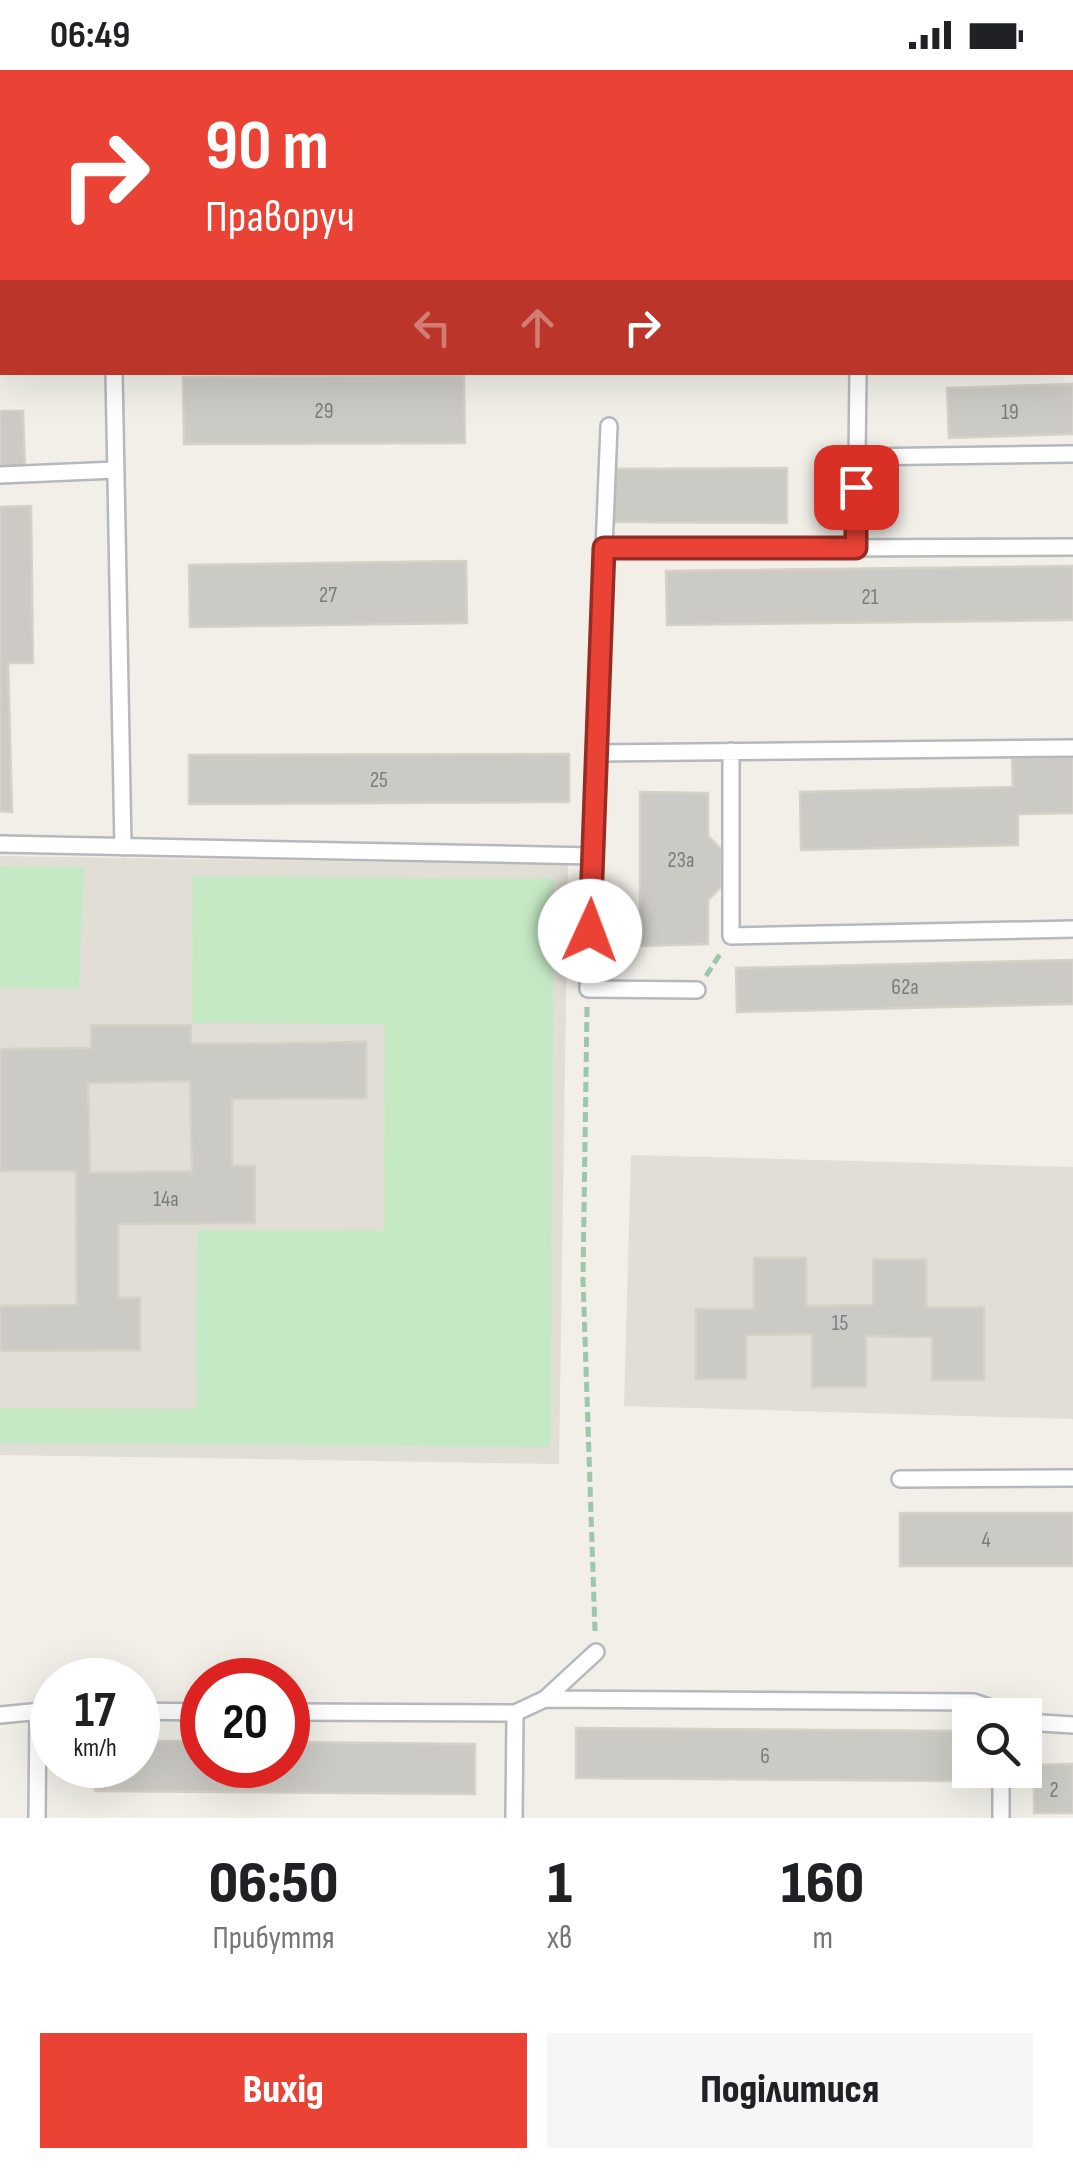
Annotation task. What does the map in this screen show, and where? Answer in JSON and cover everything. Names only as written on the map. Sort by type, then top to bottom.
[{"type":"lane","points":[[114,375],[123,847]]},
{"type":"lane","points":[[856,548],[858,375]]},
{"type":"lane","points":[[609,426],[588,990],[697,990]]},
{"type":"lane","points":[[857,457],[1073,454]]},
{"type":"lane","points":[[0,474],[116,470]]},
{"type":"lane","points":[[604,548],[1073,548]]},
{"type":"lane","points":[[597,753],[1073,748]]},
{"type":"lane","points":[[731,751],[732,936],[1073,928]]},
{"type":"lane","points":[[0,844],[594,856]]},
{"type":"lane","points":[[900,1479],[1073,1478]]},
{"type":"lane","points":[[310,1712],[514,1713],[545,1699],[596,1652]]},
{"type":"lane","points":[[545,1699],[952,1702]]},
{"type":"lane","points":[[0,1715],[30,1712]]},
{"type":"lane","points":[[514,1713],[514,1818]]},
{"type":"lane","points":[[1042,1723],[1073,1726]]},
{"type":"lane","points":[[38,1818],[40,1788]]},
{"type":"lane","points":[[1001,1788],[1002,1818]]},
{"type":"path","points":[[697,990],[732,936]]},
{"type":"path","points":[[588,990],[583,1279],[596,1652]]},
{"type":"shaded area","points":[[0,856],[568,865],[559,1464],[0,1455]]},
{"type":"shaded area","points":[[631,1155],[1073,1167],[1073,1419],[624,1406]]},
{"type":"green space","points":[[0,866],[84,867],[79,989],[0,987]]},
{"type":"green space","points":[[193,876],[554,879],[550,1447],[0,1443],[0,1408],[196,1409],[197,1230],[384,1231],[385,1024],[192,1023]]},
{"type":"building","points":[[464,375],[465,443],[184,444],[183,377]]},
{"type":"building","points":[[1073,384],[1073,434],[949,438],[947,388]]},
{"type":"building","points":[[0,411],[23,411],[25,469],[0,469]]},
{"type":"building","points":[[787,468],[787,523],[614,522],[612,469]]},
{"type":"building","points":[[31,506],[33,663],[8,663],[12,812],[0,811],[0,507]]},
{"type":"building","points":[[466,561],[467,623],[190,627],[189,565]]},
{"type":"building","points":[[1073,566],[1073,620],[667,625],[666,571]]},
{"type":"building","points":[[569,754],[569,802],[189,804],[189,755]]},
{"type":"building","points":[[1073,757],[1073,813],[1018,814],[1018,845],[801,850],[800,792],[1013,787],[1012,758]]},
{"type":"building","points":[[640,792],[708,793],[708,836],[722,850],[721,887],[708,900],[708,944],[640,946]]},
{"type":"building","points":[[1073,960],[1073,1004],[737,1012],[736,968]]},
{"type":"building","points":[[91,1025],[191,1025],[191,1044],[366,1042],[366,1098],[232,1099],[232,1166],[255,1166],[255,1223],[118,1224],[118,1298],[140,1298],[140,1350],[0,1351],[0,1306],[77,1305],[76,1171],[0,1171],[0,1049],[91,1048]],"holes":[[[190,1081],[192,1171],[90,1173],[88,1083]]]},
{"type":"building","points":[[754,1258],[806,1258],[806,1306],[873,1305],[873,1259],[926,1259],[926,1307],[984,1307],[984,1380],[932,1380],[932,1337],[866,1336],[866,1387],[812,1387],[812,1334],[746,1335],[746,1379],[696,1379],[696,1309],[754,1309]]},
{"type":"building","points":[[900,1513],[1073,1513],[1073,1566],[900,1566]]},
{"type":"building","points":[[576,1728],[952,1731],[952,1781],[576,1778]]},
{"type":"building","points":[[160,1741],[180,1741],[180,1788],[310,1788],[310,1742],[475,1744],[475,1794],[95,1791],[160,1788]]},
{"type":"building","points":[[1073,1764],[1073,1813],[1034,1813],[1034,1788],[1042,1788],[1042,1765]]},
{"type":"route","points":[[590,931],[604,548],[856,548],[856,487]]}]
